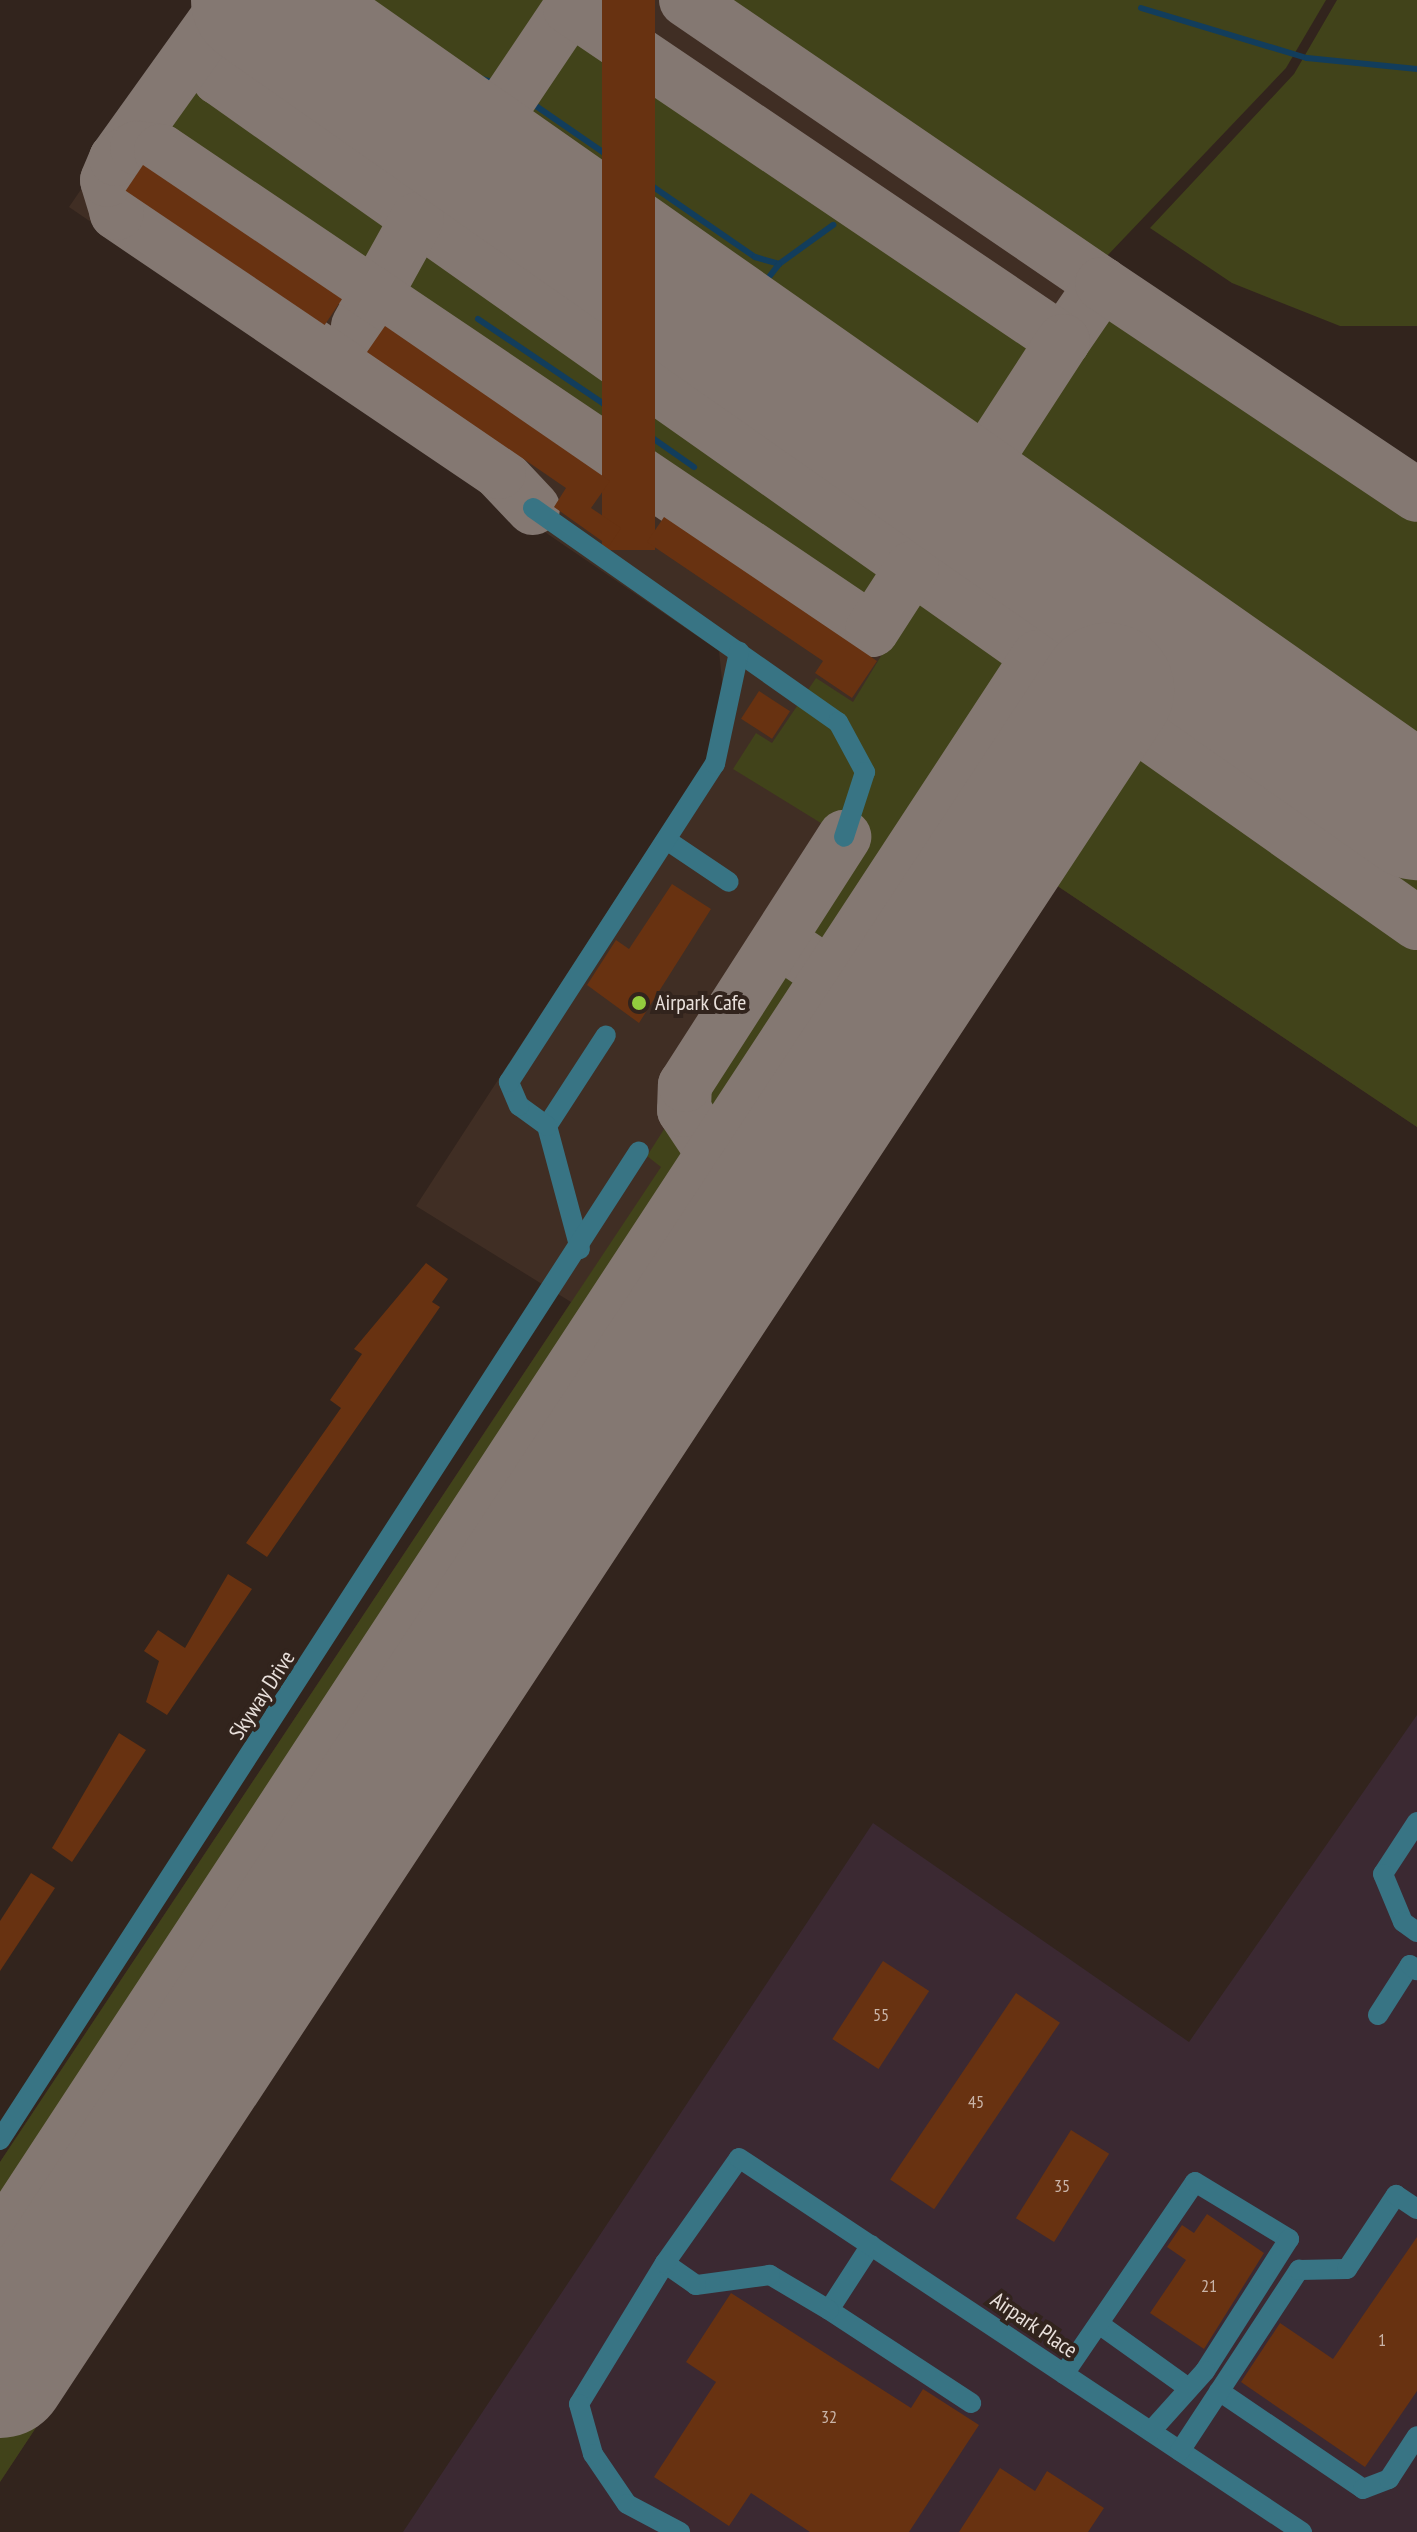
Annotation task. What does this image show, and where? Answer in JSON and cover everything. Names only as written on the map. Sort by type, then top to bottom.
[{"type":"street","points":[[533,508],[838,722],[860,752],[862,795],[844,837]]},
{"type":"street","points":[[580,1249],[547,1126],[519,1106],[509,1082],[668,841],[719,755],[739,652]]},
{"type":"street","points":[[668,841],[729,882]]},
{"type":"street","points":[[547,1126],[606,1035]]},
{"type":"street","name":"Skyway Drive","points":[[0,2140],[564,1276],[639,1151]]},
{"type":"street","points":[[1417,1822],[1383,1874],[1403,1922],[1417,1932]]},
{"type":"street","points":[[1378,2015],[1410,1965],[1417,1970]]},
{"type":"street","name":"Airpark Place","points":[[665,2263],[739,2158],[1302,2532]]},
{"type":"street","points":[[1064,2374],[1195,2182],[1289,2239],[1187,2387],[1151,2431]]},
{"type":"street","points":[[1180,2451],[1299,2270],[1347,2269],[1396,2195],[1417,2209]]},
{"type":"street","points":[[829,2310],[871,2245]]},
{"type":"street","points":[[680,2532],[627,2504],[593,2454],[579,2404],[665,2263],[696,2285],[770,2275],[971,2403]]},
{"type":"street","points":[[1099,2324],[1187,2387]]},
{"type":"street","points":[[1219,2391],[1363,2489],[1389,2479],[1417,2436]]},
{"type":"shaded area","points":[[211,0],[720,0],[1417,469],[1417,1127],[1056,885],[0,2482],[0,2162],[571,1302],[416,1206],[708,757],[724,699],[719,651],[69,207]]},
{"type":"shaded area","points":[[1417,1715],[1417,2532],[403,2532],[873,1823],[1189,2042]]},
{"type":"green space","points":[[239,0],[547,0],[1066,350],[1120,266],[1417,469],[1417,1127],[1056,885],[0,2482],[0,2162],[661,1167],[647,1156],[682,1101],[696,1109],[863,849],[733,769],[756,733],[772,743],[816,678],[853,702],[892,638],[150,137],[149,123]]},
{"type":"green space","points":[[720,0],[1326,0],[1286,68],[1106,257]]},
{"type":"green space","points":[[1337,0],[1417,0],[1417,326],[1340,326],[1232,283],[1150,228],[1294,74]]},
{"type":"building","points":[[602,0],[655,0],[655,550],[602,550]]},
{"type":"building","points":[[143,165],[342,299],[325,325],[126,191]]},
{"type":"building","points":[[385,326],[610,481],[591,508],[621,528],[609,546],[554,507],[566,488],[367,352]]},
{"type":"building","points":[[664,517],[877,661],[852,698],[815,673],[823,661],[647,542]]},
{"type":"building","points":[[759,691],[790,711],[772,739],[741,719]]},
{"type":"building","points":[[672,884],[711,909],[639,1023],[587,985],[616,940],[629,949]]},
{"type":"building","points":[[426,1263],[448,1279],[432,1302],[440,1307],[267,1557],[246,1543],[341,1408],[330,1400],[362,1354],[354,1349]]},
{"type":"building","points":[[228,1574],[252,1589],[167,1715],[146,1702],[159,1661],[144,1651],[158,1630],[185,1648]]},
{"type":"building","points":[[119,1733],[146,1750],[72,1862],[52,1848]]},
{"type":"building","points":[[31,1873],[55,1888],[0,1971],[0,1921]]},
{"type":"building","points":[[883,1961],[929,1991],[878,2069],[832,2039]]},
{"type":"building","points":[[1016,1993],[1060,2023],[934,2209],[890,2180]]},
{"type":"building","points":[[1071,2130],[1109,2154],[1054,2242],[1016,2218]]},
{"type":"building","points":[[1207,2214],[1264,2253],[1204,2349],[1150,2313],[1186,2260],[1167,2247],[1182,2225],[1194,2233]]},
{"type":"building","points":[[1417,2237],[1417,2391],[1365,2467],[1241,2382],[1280,2323],[1333,2359]]},
{"type":"building","points":[[731,2293],[911,2408],[923,2389],[979,2425],[909,2532],[810,2532],[751,2493],[729,2526],[654,2477],[716,2382],[686,2362]]},
{"type":"building","points":[[1000,2468],[1035,2491],[1047,2471],[1104,2508],[1088,2532],[959,2532]]},
{"type":"waterway","points":[[331,0],[418,58],[507,87]]},
{"type":"waterway","points":[[1141,8],[1307,58],[1417,69]]},
{"type":"waterway","points":[[523,97],[755,257],[779,264],[833,225]]},
{"type":"waterway","points":[[769,277],[779,264]]},
{"type":"waterway","points":[[478,319],[604,404],[611,397]]},
{"type":"waterway","points":[[604,404],[694,467]]},
{"type":"taxiway","points":[[116,159],[230,0]]},
{"type":"taxiway","points":[[686,0],[1102,284],[1063,341]]},
{"type":"taxiway","points":[[269,7],[219,78],[1417,923]]},
{"type":"taxiway","points":[[474,151],[570,8],[1063,341],[963,495]]},
{"type":"taxiway","points":[[533,508],[499,472],[117,213],[107,180],[116,159],[137,148],[161,151],[872,630],[912,568]]},
{"type":"taxiway","points":[[358,326],[417,219]]},
{"type":"taxiway","points":[[1102,284],[1417,495]]},
{"type":"taxiway","points":[[0,2241],[1038,657]]},
{"type":"taxiway","points":[[714,1155],[684,1110],[685,1085],[844,837]]},
{"type":"taxiway","points":[[800,955],[892,1017]]},
{"type":"taxiway","points":[[460,1542],[519,1583]]},
{"type":"runway","points":[[258,0],[1417,813]]},
{"type":"runway","points":[[0,2371],[1107,690]]},
{"type":"place","name":"Airpark Cafe","points":[[639,1003]]}]
